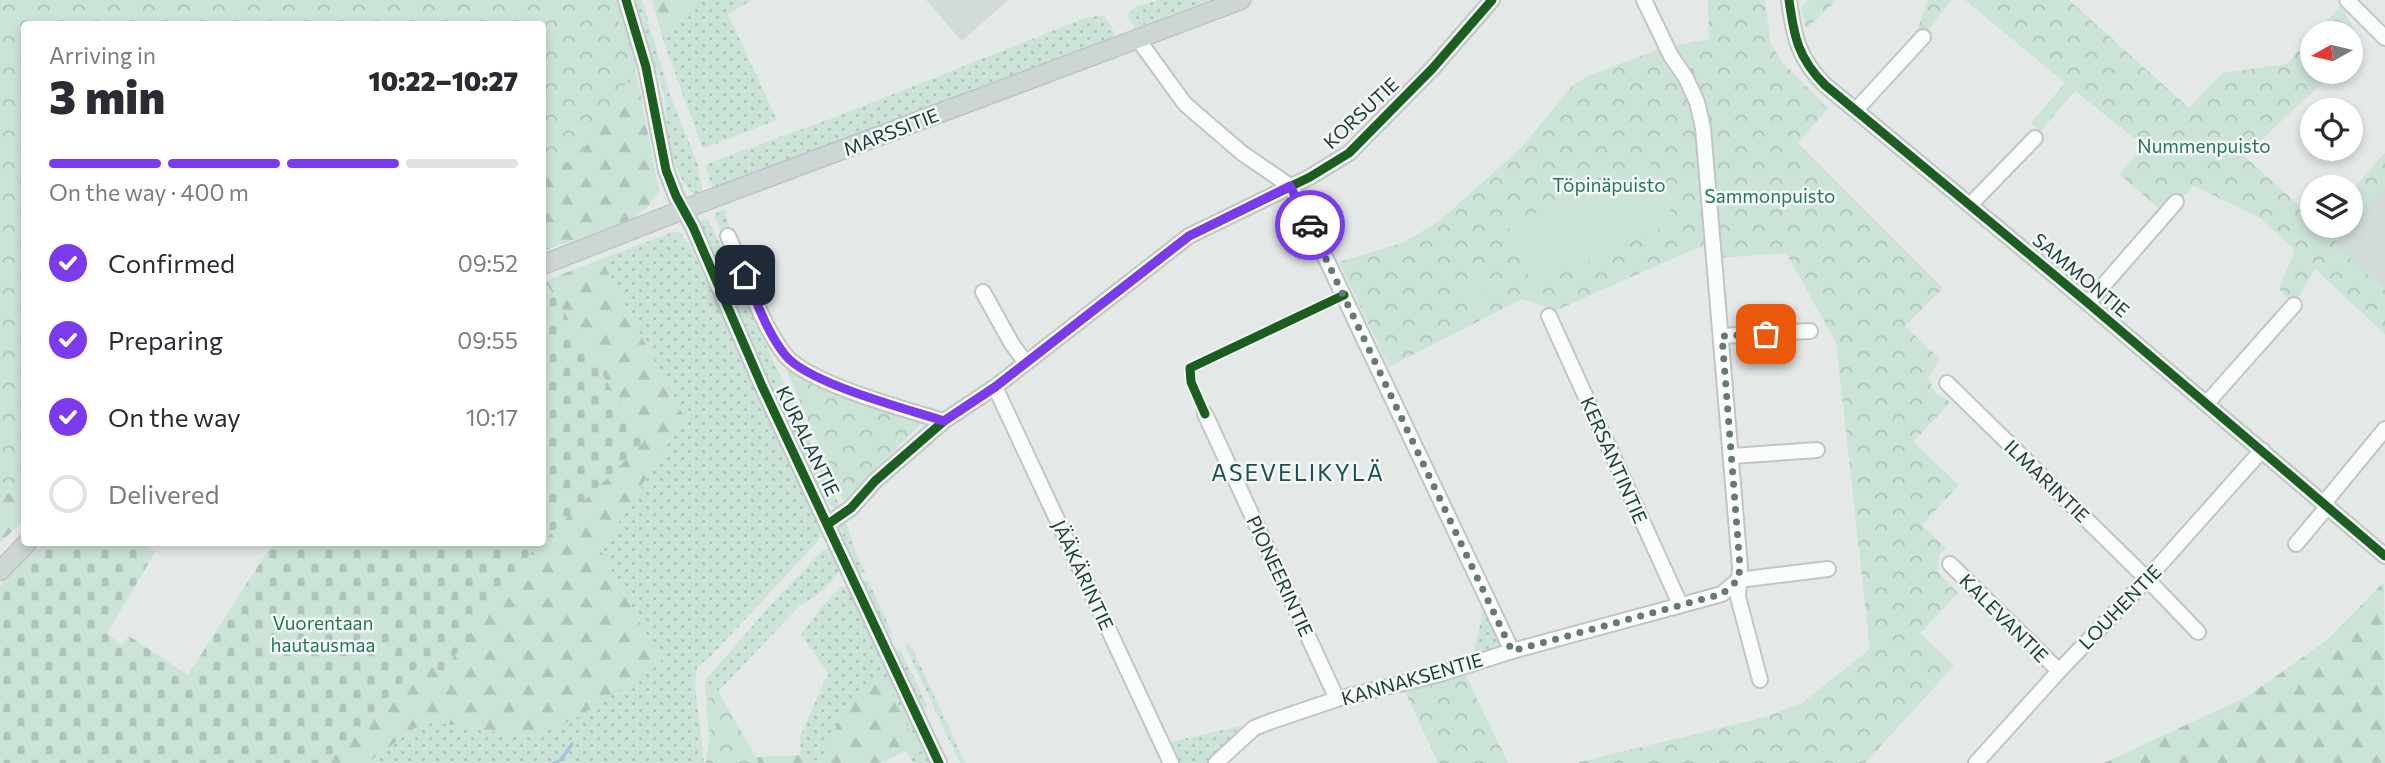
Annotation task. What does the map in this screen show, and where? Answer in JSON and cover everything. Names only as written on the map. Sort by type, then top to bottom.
[{"type":"main road","name":"MARSSITIE","points":[[546,263],[1241,0]]},
{"type":"main road","points":[[0,571],[24,546]]},
{"type":"street","name":"KURALANTIE","points":[[626,0],[646,67],[666,170],[762,386],[939,763]]},
{"type":"street","name":"KORSUTIE","points":[[828,524],[851,508],[875,481],[944,421],[995,387],[1189,236],[1310,177],[1349,153],[1432,69],[1492,0]]},
{"type":"street","points":[[1644,0],[1671,56],[1686,78],[1697,102],[1703,128],[1732,457],[1740,567],[1738,597],[1760,680]]},
{"type":"street","name":"SAMMONTIE","points":[[1789,0],[1795,37],[1810,69],[2385,556]]},
{"type":"street","points":[[2347,0],[2385,38]]},
{"type":"street","points":[[1856,110],[1923,37]]},
{"type":"street","points":[[1137,38],[1185,104],[1242,153],[1290,186],[1512,651]]},
{"type":"street","points":[[1970,205],[2035,138]]},
{"type":"street","points":[[2088,303],[2176,202]]},
{"type":"street","points":[[728,236],[774,338],[787,357],[805,373],[888,404],[944,421]]},
{"type":"street","points":[[983,292],[1025,362]]},
{"type":"street","points":[[2207,403],[2294,305]]},
{"type":"street","name":"KERSANTINTIE","points":[[1549,316],[1680,604]]},
{"type":"street","points":[[1722,336],[1810,331]]},
{"type":"street","name":"ILMARINTIE","points":[[1947,383],[2198,632]]},
{"type":"street","name":"JÄÄKÄRINTIE","points":[[995,387],[1171,763]]},
{"type":"street","name":"PIONEERINTIE","points":[[1205,414],[1337,699]]},
{"type":"street","points":[[2296,544],[2385,429]]},
{"type":"street","points":[[1732,457],[1817,450]]},
{"type":"street","name":"LOUHENTIE","points":[[1976,763],[2147,579],[2262,450]]},
{"type":"street","name":"KALEVANTIE","points":[[1950,564],[2059,671]]},
{"type":"street","points":[[1738,580],[1828,569]]},
{"type":"street","name":"KANNAKSENTIE","points":[[1216,763],[1254,728],[1337,699],[1440,674],[1512,651],[1722,594],[1738,580]]},
{"type":"shaded area","points":[[926,0],[1008,0],[962,41]]},
{"type":"shaded area","points":[[2385,185],[2385,290],[2333,244],[2338,238],[2363,238],[2363,210]]},
{"type":"green space","points":[[0,0],[618,0],[630,41],[659,191],[646,209],[629,221],[546,250],[546,21],[21,21],[21,524],[0,542]]},
{"type":"green space","points":[[0,0],[609,0],[638,65],[579,157],[546,172],[546,21],[21,21],[21,488],[0,498]]},
{"type":"green space","points":[[632,0],[642,0],[669,92],[698,165],[703,193],[694,195],[679,174],[672,157],[664,93]]},
{"type":"green space","points":[[652,0],[698,0],[663,40]]},
{"type":"green space","points":[[698,0],[752,0],[728,14],[777,120],[703,149],[663,40]]},
{"type":"green space","points":[[1159,0],[1209,0],[1135,28],[1127,15],[1135,7]]},
{"type":"green space","name":"Sammonpuisto","points":[[1708,0],[1765,0],[1771,45],[1783,63],[1828,108],[1798,143],[1943,288],[1905,326],[1940,359],[1928,378],[1937,395],[1951,402],[1913,442],[1959,485],[1922,525],[1946,548],[1939,554],[1937,571],[1958,593],[1920,633],[1954,666],[1865,763],[1575,763],[1766,717],[1802,703],[1870,649],[1836,342],[1786,253],[1720,258],[1703,98],[1676,45],[1709,39]]},
{"type":"green space","points":[[1809,0],[1837,0],[1806,29],[1801,7]]},
{"type":"green space","points":[[1928,0],[1952,0],[1923,37],[1917,30]]},
{"type":"green space","name":"Nummenpuisto","points":[[1965,0],[2069,0],[2189,108],[2222,73],[2286,64],[2300,49],[2300,84],[2321,84],[2306,98],[2300,98],[2300,104],[2244,156],[2300,206],[2300,238],[2339,238],[2334,244],[2385,290],[2385,334],[2315,269],[2294,305],[2279,289],[2295,250],[2260,218],[2194,186],[2165,214],[2119,174],[2144,146],[2075,91],[2039,133],[2031,123],[2065,83]]},
{"type":"green space","points":[[2341,6],[2350,21],[2327,21]]},
{"type":"green space","points":[[1104,16],[1113,30],[1114,40],[713,190],[705,165],[711,162],[833,118],[1085,18]]},
{"type":"green space","name":"Töpinäpuisto","points":[[1661,48],[1690,103],[1698,131],[1708,243],[1557,310],[1522,299],[1389,367],[1339,262],[1402,243],[1438,222],[1521,148],[1572,86],[1586,77]]},
{"type":"green space","points":[[2385,152],[2385,185],[2363,210],[2363,178]]},
{"type":"green space","points":[[1649,161],[1674,222],[1533,287],[1508,226]]},
{"type":"green space","points":[[725,210],[730,232],[722,236],[715,216]]},
{"type":"green space","points":[[702,219],[708,220],[713,229],[838,507],[833,508],[825,499],[799,446],[704,235],[700,224]]},
{"type":"green space","points":[[673,232],[680,232],[692,250],[823,530],[817,542],[711,656],[697,667],[695,685],[704,763],[367,763],[425,721],[532,737],[662,663],[601,551],[684,417],[601,259]]},
{"type":"green space","points":[[601,259],[684,417],[601,551],[662,663],[575,719],[532,737],[425,721],[367,763],[326,763],[423,661],[443,673],[490,602],[531,550],[536,546],[546,546],[546,538],[643,442],[546,281]]},
{"type":"green space","points":[[1480,276],[1488,292],[1460,304],[1452,288]]},
{"type":"green space","points":[[546,283],[644,442],[546,538]]},
{"type":"green space","points":[[783,363],[800,378],[921,424],[844,502]]},
{"type":"green space","points":[[843,520],[865,572],[860,575],[839,525]]},
{"type":"green space","name":"Vuorentaan hautausmaa","points":[[41,546],[147,546],[155,552],[107,634],[122,645],[129,636],[188,675],[271,546],[537,546],[504,584],[443,673],[423,661],[326,763],[0,763],[0,586],[21,560]]},
{"type":"green space","points":[[823,550],[835,550],[840,560],[840,567],[833,581],[800,605],[718,692],[713,682],[709,698],[709,741],[705,682],[775,600]]},
{"type":"green space","points":[[865,580],[869,582],[891,635],[885,632],[863,584]]},
{"type":"green space","points":[[2384,582],[2385,763],[2104,763],[2248,696],[2327,640]]},
{"type":"green space","points":[[841,587],[847,587],[931,763],[913,763],[907,751],[917,746],[826,751],[821,763],[801,755],[800,737],[828,673],[801,635]]},
{"type":"green space","points":[[1490,608],[1512,651],[1476,661],[1475,649],[1482,613]]},
{"type":"green space","points":[[908,643],[965,763],[960,763],[905,646]]},
{"type":"green space","points":[[900,649],[927,705],[926,710],[919,705],[895,651]]},
{"type":"green space","points":[[1465,674],[1508,763],[1438,763],[1403,687]]},
{"type":"green space","points":[[884,676],[917,746],[880,763],[821,763],[833,734],[851,704]]},
{"type":"green space","points":[[712,681],[756,757],[801,755],[821,763],[706,763],[710,735],[708,699]]},
{"type":"green space","points":[[712,681],[758,763],[706,763],[710,735],[708,699]]},
{"type":"green space","points":[[1241,726],[1210,763],[1177,763],[1169,742]]},
{"type":"waterway","points":[[554,763],[561,760],[572,744]]},
{"type":"cycle path","points":[[626,0],[646,67],[666,170],[676,196],[693,227],[762,386],[939,763]]},
{"type":"cycle path","points":[[828,524],[851,508],[875,481],[944,421],[995,387],[1189,236],[1310,177],[1349,153],[1432,69],[1492,0]]},
{"type":"cycle path","points":[[1789,0],[1793,25],[1803,56],[1825,85],[2088,303],[2385,556]]},
{"type":"cycle path","points":[[1205,414],[1191,382],[1190,368],[1344,295]]},
{"type":"way so far","points":[[1310,225],[1512,651],[1722,594],[1738,580],[1740,567],[1722,336],[1766,334]]},
{"type":"district","name":"ASEVELIKYLÄ","points":[[1298,473]]},
{"type":"route","points":[[745,275],[774,338],[787,357],[805,373],[888,404],[944,421],[995,387],[1189,236],[1290,186],[1310,225]]}]
